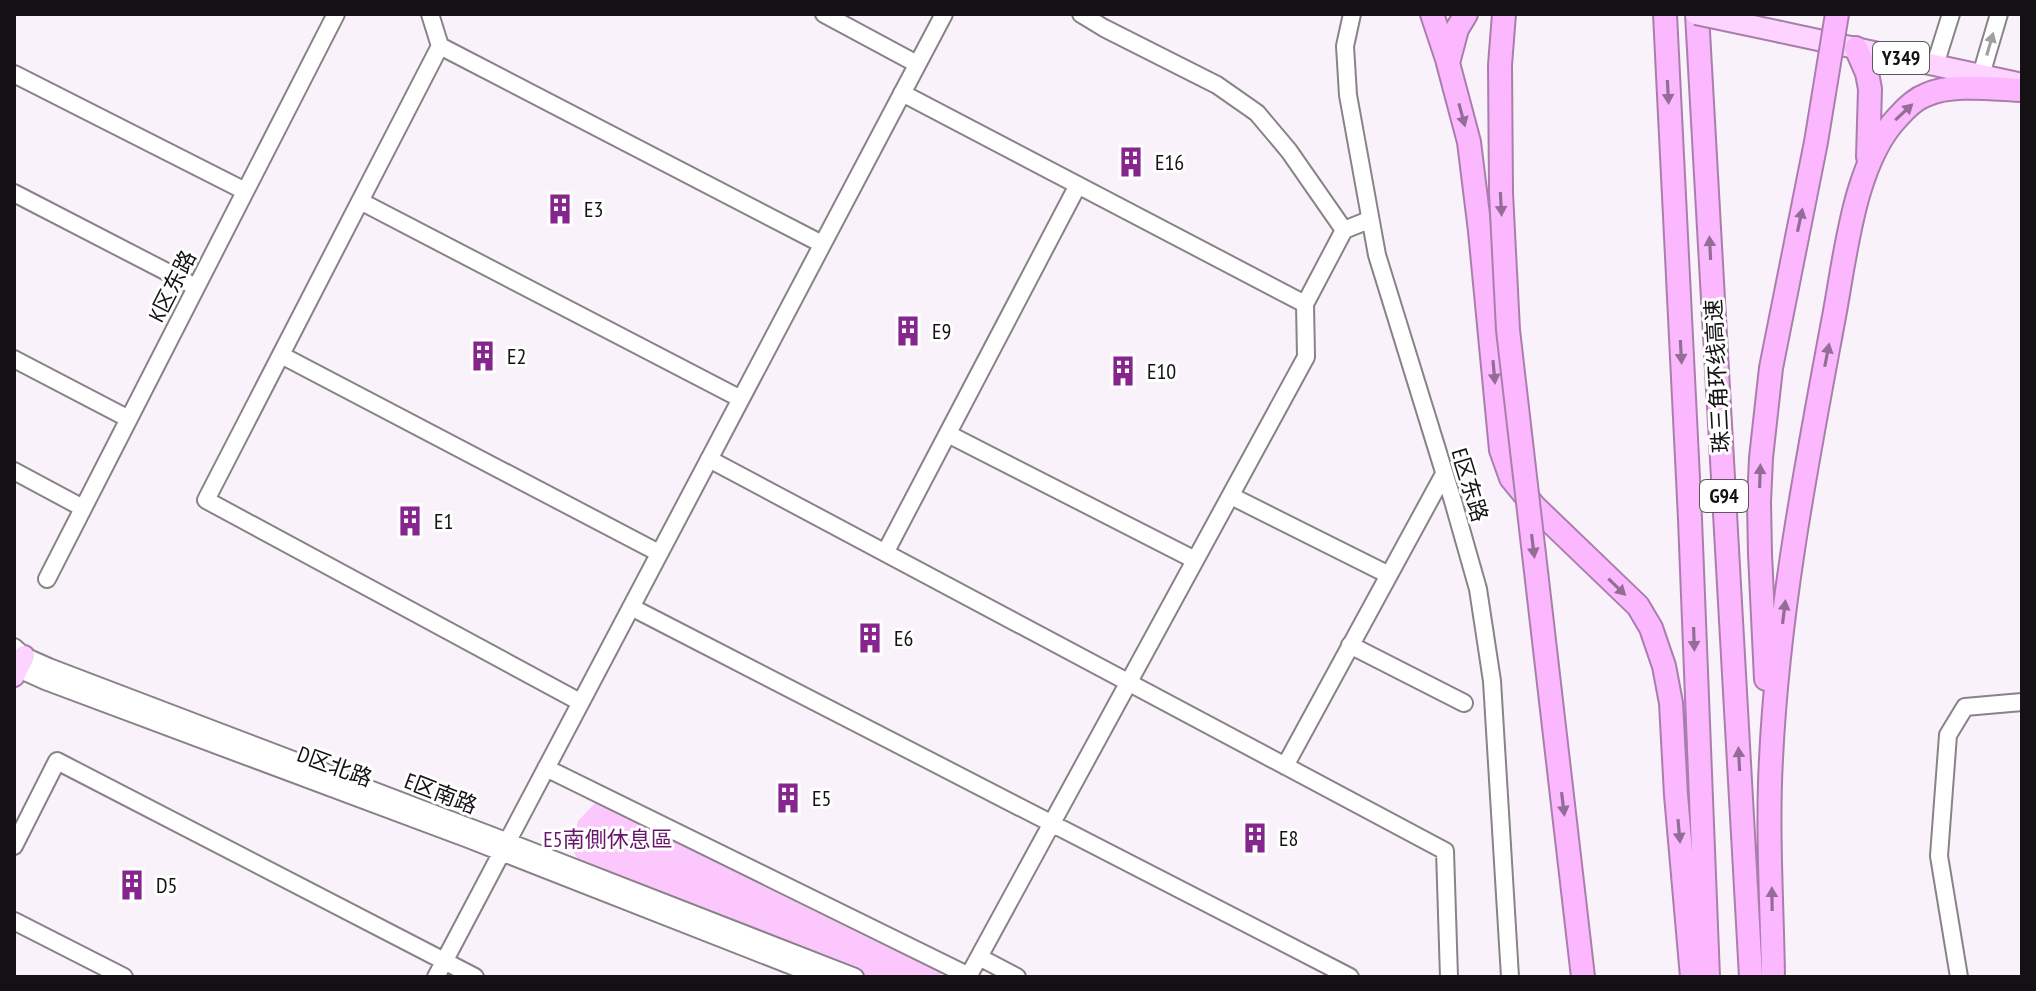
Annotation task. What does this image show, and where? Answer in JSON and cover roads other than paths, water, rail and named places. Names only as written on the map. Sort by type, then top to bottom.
[{"type":"highway","points":[[1432,14],[1469,142],[1501,450],[1511,478],[1534,506],[1638,606],[1651,628],[1664,666],[1671,703],[1692,977]]},
{"type":"highway","points":[[1448,63],[1457,29],[1466,14]]},
{"type":"highway","points":[[1504,14],[1500,65],[1501,193],[1508,330],[1583,977]]},
{"type":"highway","name":"珠三角环线高速","points":[[1665,14],[1708,977]]},
{"type":"highway","name":"珠三角环线高速","points":[[1696,14],[1751,977]]},
{"type":"highway","points":[[1773,977],[1771,760],[1760,554],[1761,458],[1769,380],[1816,142],[1837,14]]},
{"type":"highway","points":[[1856,48],[1870,89],[1868,166]]},
{"type":"highway","points":[[1771,760],[1783,616],[1795,533],[1852,223],[1868,166],[1896,118],[1927,94],[1953,89],[2022,87]]},
{"type":"main road","name":"Y349","points":[[1696,14],[1981,75],[2022,87]]},
{"type":"street","name":"K区东路","points":[[47,579],[336,14]]},
{"type":"street","points":[[430,14],[440,46],[206,500],[580,702]]},
{"type":"street","points":[[824,14],[917,64]]},
{"type":"street","points":[[436,977],[944,14]]},
{"type":"street","points":[[1081,14],[1217,85],[1257,113],[1297,162],[1344,230]]},
{"type":"street","name":"E区东路","points":[[1352,14],[1345,46],[1348,95],[1369,220],[1478,589],[1492,681],[1510,977]]},
{"type":"street","points":[[1935,65],[1951,14]]},
{"type":"street","points":[[1981,75],[1999,14]]},
{"type":"street","points":[[440,46],[822,244]]},
{"type":"street","points":[[14,74],[245,191]]},
{"type":"street","points":[[902,93],[1305,304]]},
{"type":"street","points":[[885,553],[1078,185]]},
{"type":"street","points":[[14,193],[196,287]]},
{"type":"street","points":[[360,201],[741,399]]},
{"type":"street","points":[[546,768],[969,976],[1306,357],[1305,304],[1344,230],[1369,220]]},
{"type":"street","points":[[281,355],[659,553]]},
{"type":"street","points":[[14,359],[129,419]]},
{"type":"street","points":[[948,434],[1195,560]]},
{"type":"street","points":[[709,459],[1445,851],[1449,977]]},
{"type":"street","points":[[14,471],[83,508]]},
{"type":"street","points":[[1285,766],[1444,474]]},
{"type":"street","points":[[1231,496],[1389,575]]},
{"type":"street","points":[[631,607],[1350,977]]},
{"type":"street","points":[[1350,645],[1464,703]]},
{"type":"street","name":"D区北路","points":[[16,661],[45,681],[504,848],[820,977]]},
{"type":"street","points":[[1959,977],[1939,856],[1948,735],[1965,707],[2022,702]]},
{"type":"street","points":[[14,846],[57,761],[475,977]]},
{"type":"street","points":[[504,848],[511,843],[855,977]]},
{"type":"street","points":[[14,921],[124,977]]},
{"type":"street","points":[[1436,977],[1448,955]]},
{"type":"street","points":[[979,957],[1017,977]]},
{"type":"place","name":"E16","points":[[1131,162]]},
{"type":"place","name":"E3","points":[[560,209]]},
{"type":"place","name":"E9","points":[[908,331]]},
{"type":"place","name":"E2","points":[[483,356]]},
{"type":"place","name":"E10","points":[[1123,371]]},
{"type":"place","name":"E1","points":[[410,521]]},
{"type":"place","name":"E6","points":[[870,638]]},
{"type":"place","name":"E5","points":[[788,798]]},
{"type":"place","name":"E8","points":[[1255,838]]},
{"type":"place","name":"D5","points":[[132,885]]},
{"type":"park label","name":"E5南側休息區","points":[[608,839]]}]
